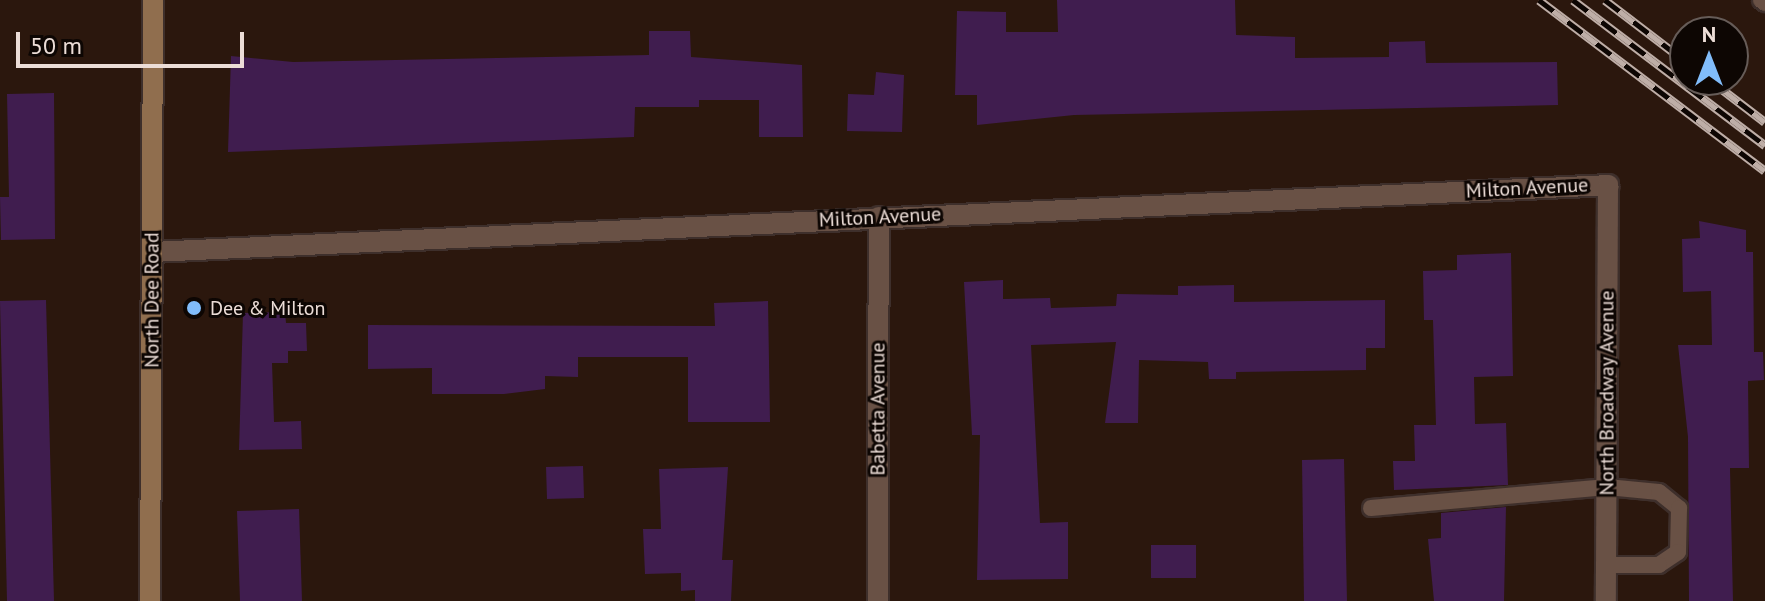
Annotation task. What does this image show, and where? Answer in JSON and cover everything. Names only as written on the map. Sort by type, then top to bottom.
[{"type":"main road","name":"North Dee Road","points":[[150,601],[153,0]]},
{"type":"street","name":"Milton Avenue","points":[[152,252],[1608,185]]},
{"type":"street","name":"North Broadway Avenue","points":[[1606,601],[1608,185]]},
{"type":"street","name":"Babetta Avenue","points":[[878,601],[879,217]]},
{"type":"lane","points":[[1371,508],[1607,487],[1659,492],[1679,508],[1682,533],[1678,552],[1659,565],[1606,565]]},
{"type":"building","points":[[1057,0],[1235,0],[1236,35],[1295,37],[1295,58],[1389,57],[1389,42],[1425,41],[1426,63],[1557,62],[1558,105],[1074,115],[977,125],[977,95],[955,95],[957,11],[1006,12],[1006,32],[1058,32]]},
{"type":"building","points":[[649,31],[690,31],[691,57],[802,65],[803,137],[759,137],[759,100],[699,100],[699,107],[635,107],[634,137],[228,152],[231,56],[293,62],[649,55]]},
{"type":"building","points":[[876,72],[904,75],[902,132],[847,131],[848,94],[874,95]]},
{"type":"building","points":[[54,93],[55,239],[1,240],[0,197],[9,197],[7,94]]},
{"type":"building","points":[[1699,221],[1746,230],[1746,252],[1753,252],[1754,352],[1763,352],[1764,380],[1748,381],[1749,468],[1730,468],[1733,601],[1689,601],[1688,437],[1678,345],[1712,345],[1711,291],[1683,292],[1682,239],[1700,238]]},
{"type":"building","points":[[1511,253],[1513,376],[1474,377],[1475,424],[1506,423],[1508,485],[1394,490],[1393,461],[1415,461],[1414,425],[1436,425],[1433,320],[1424,320],[1423,271],[1457,270],[1457,255]]},
{"type":"building","points":[[1003,280],[1003,299],[1050,298],[1051,308],[1116,306],[1117,294],[1178,295],[1178,286],[1234,285],[1234,302],[1385,300],[1385,348],[1366,348],[1366,370],[1236,372],[1236,379],[1209,379],[1208,362],[1139,360],[1138,423],[1105,423],[1116,342],[1031,345],[1040,523],[1068,522],[1068,579],[977,580],[980,435],[972,435],[964,282]]},
{"type":"building","points":[[46,300],[54,601],[7,601],[0,301]]},
{"type":"building","points":[[768,301],[770,422],[688,422],[688,357],[578,357],[578,377],[545,376],[545,389],[504,394],[432,394],[432,368],[368,369],[368,325],[715,326],[714,303]]},
{"type":"building","points":[[285,312],[286,323],[306,323],[307,351],[288,351],[288,363],[272,363],[274,422],[301,421],[302,449],[239,450],[243,313]]},
{"type":"building","points":[[1344,459],[1347,601],[1304,601],[1302,460]]},
{"type":"building","points":[[583,466],[584,498],[547,499],[546,467]]},
{"type":"building","points":[[728,467],[722,560],[733,560],[731,601],[695,601],[695,590],[681,591],[681,573],[645,574],[643,529],[661,529],[659,469]]},
{"type":"building","points":[[1506,507],[1504,601],[1434,601],[1428,539],[1441,538],[1441,513]]},
{"type":"building","points":[[299,509],[302,601],[240,601],[237,511]]},
{"type":"building","points":[[1151,545],[1196,545],[1196,578],[1151,578]]},
{"type":"railway","points":[[1539,0],[1765,171]]},
{"type":"railway","points":[[1573,0],[1765,145]]},
{"type":"railway","points":[[1605,0],[1669,49]]},
{"type":"railway","points":[[1731,96],[1765,122]]},
{"type":"place","name":"Dee & Milton","points":[[194,308]]}]
